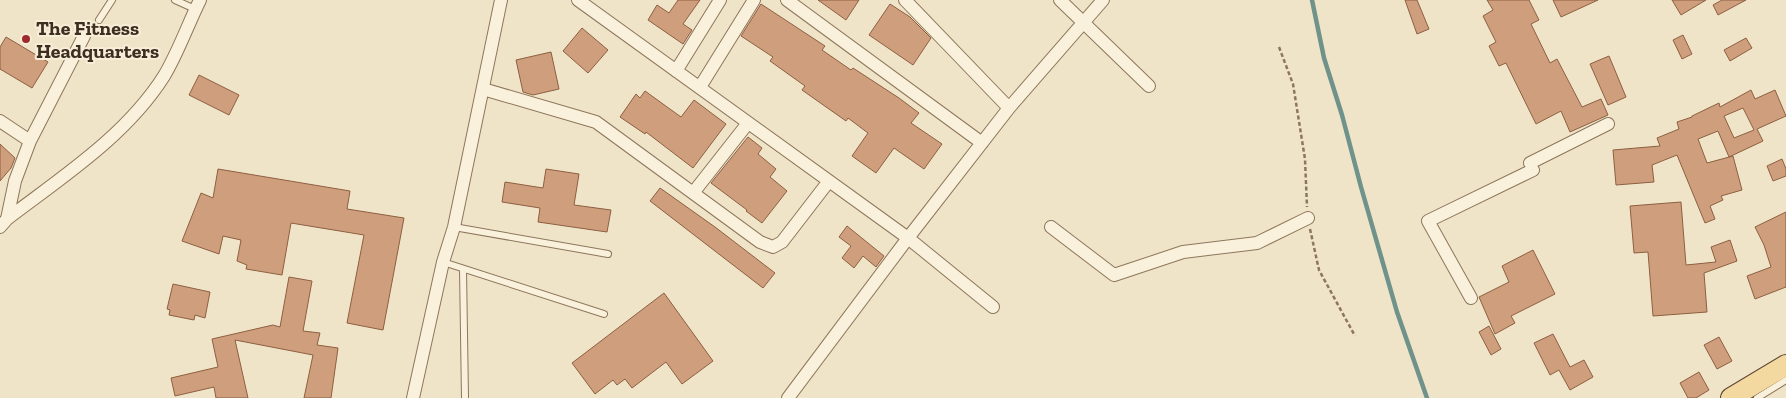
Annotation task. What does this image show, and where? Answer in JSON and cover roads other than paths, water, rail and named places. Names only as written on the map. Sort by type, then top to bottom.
[{"type":"main road","points":[[1731,398],[1786,365]]},
{"type":"street","points":[[413,398],[442,262],[454,226],[501,0]]},
{"type":"street","points":[[578,0],[908,238],[993,307]]},
{"type":"street","points":[[676,72],[720,0]]},
{"type":"street","points":[[700,87],[754,0]]},
{"type":"street","points":[[787,0],[982,143]]},
{"type":"street","points":[[905,0],[1009,108]]},
{"type":"street","points":[[1060,0],[1149,86]]},
{"type":"street","points":[[788,398],[908,238],[1009,108],[1103,0]]},
{"type":"street","points":[[4,223],[82,162],[131,118],[164,75],[198,5]]},
{"type":"street","points":[[4,223],[15,181],[30,141],[84,36]]},
{"type":"street","points":[[483,89],[596,122],[760,242],[773,247],[782,242],[829,181]]},
{"type":"street","points":[[0,121],[30,141]]},
{"type":"street","points":[[693,193],[748,122]]},
{"type":"street","points":[[1471,298],[1428,221],[1608,124]]},
{"type":"street","points":[[1051,227],[1114,275],[1183,252],[1257,243],[1308,218]]},
{"type":"lane","points":[[99,20],[112,0]]},
{"type":"lane","points":[[175,0],[198,5]]},
{"type":"lane","points":[[454,226],[608,254]]},
{"type":"lane","points":[[442,262],[604,314]]},
{"type":"lane","points":[[463,269],[465,398]]},
{"type":"lane","points":[[1757,398],[1786,380]]},
{"type":"waterway","points":[[1312,0],[1324,58],[1342,115],[1397,312],[1427,398]]},
{"type":"place","name":"The Fitness Headquarters","points":[[26,39]]}]
